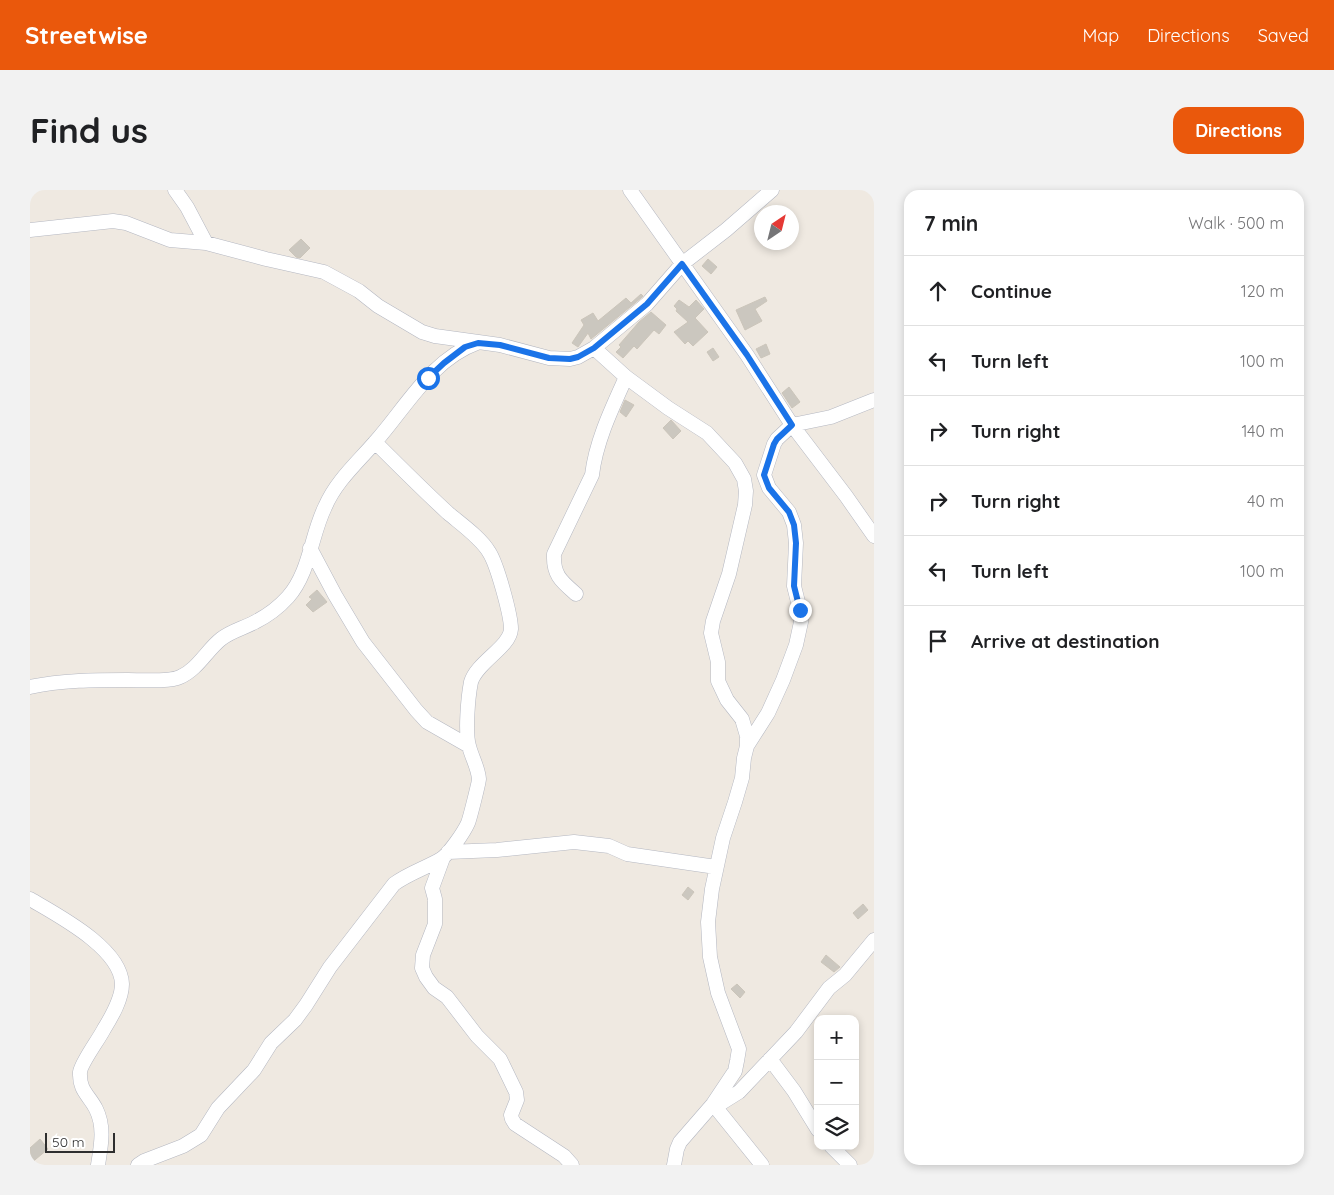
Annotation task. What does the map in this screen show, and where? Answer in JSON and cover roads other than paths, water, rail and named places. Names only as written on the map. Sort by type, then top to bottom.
[{"type":"street","points":[[174,190],[187,207],[206,243]]},
{"type":"street","points":[[30,230],[113,221],[170,240],[206,243],[324,272],[359,291],[378,306],[414,328],[435,336],[500,345],[549,358],[570,359],[578,357],[594,348],[647,304],[682,264],[726,230],[772,190]]},
{"type":"street","points":[[636,193],[682,264],[747,355],[792,425],[874,536]]},
{"type":"street","points":[[30,687],[108,680],[182,677],[222,638],[269,614],[288,597],[301,577],[317,523],[326,504],[342,479],[428,378],[465,347],[478,343]]},
{"type":"street","points":[[594,348],[626,377],[668,408],[707,433],[735,463],[744,479],[746,491],[745,505],[729,574],[713,621],[711,633],[718,662],[718,681],[727,700],[742,719],[747,736],[747,746],[736,802],[723,838],[716,867],[708,922],[710,958],[718,993],[739,1049],[734,1071],[714,1105],[680,1142],[674,1165]]},
{"type":"street","points":[[576,594],[559,580],[553,565],[554,554],[592,475],[593,462],[626,377]]},
{"type":"street","points":[[747,746],[768,713],[783,680],[796,645],[801,622],[794,586],[796,543],[794,525],[789,512],[769,488],[764,475],[774,444],[792,425],[831,417],[874,400]]},
{"type":"street","points":[[375,442],[433,499],[482,543],[489,552],[509,615],[511,630],[508,637],[492,656],[476,670],[472,682],[468,734],[469,746],[475,760],[479,780],[468,823],[446,855],[432,888],[435,899],[435,924],[431,938],[422,956],[422,968],[434,988],[447,997],[477,1036],[500,1059],[516,1092],[517,1100],[511,1115],[515,1124],[564,1156],[572,1165]]},
{"type":"street","points":[[310,548],[363,642],[416,710],[427,722],[469,746]]},
{"type":"street","points":[[138,1165],[183,1146],[201,1134],[218,1108],[254,1070],[271,1043],[300,1013],[330,967],[394,884],[404,876],[446,855],[574,842],[609,846],[627,854],[716,867]]},
{"type":"street","points":[[30,899],[68,921],[105,951],[118,968],[122,982],[120,996],[104,1030],[80,1070],[81,1082],[86,1096],[96,1108],[102,1128],[98,1165]]},
{"type":"street","points":[[714,1105],[739,1092],[796,1032],[829,988],[845,975],[874,940]]},
{"type":"street","points":[[770,1059],[794,1091],[814,1124]]},
{"type":"street","points":[[714,1105],[762,1165]]},
{"type":"street","points":[[664,1165],[677,1149]]},
{"type":"street","points":[[835,1150],[850,1165]]}]
